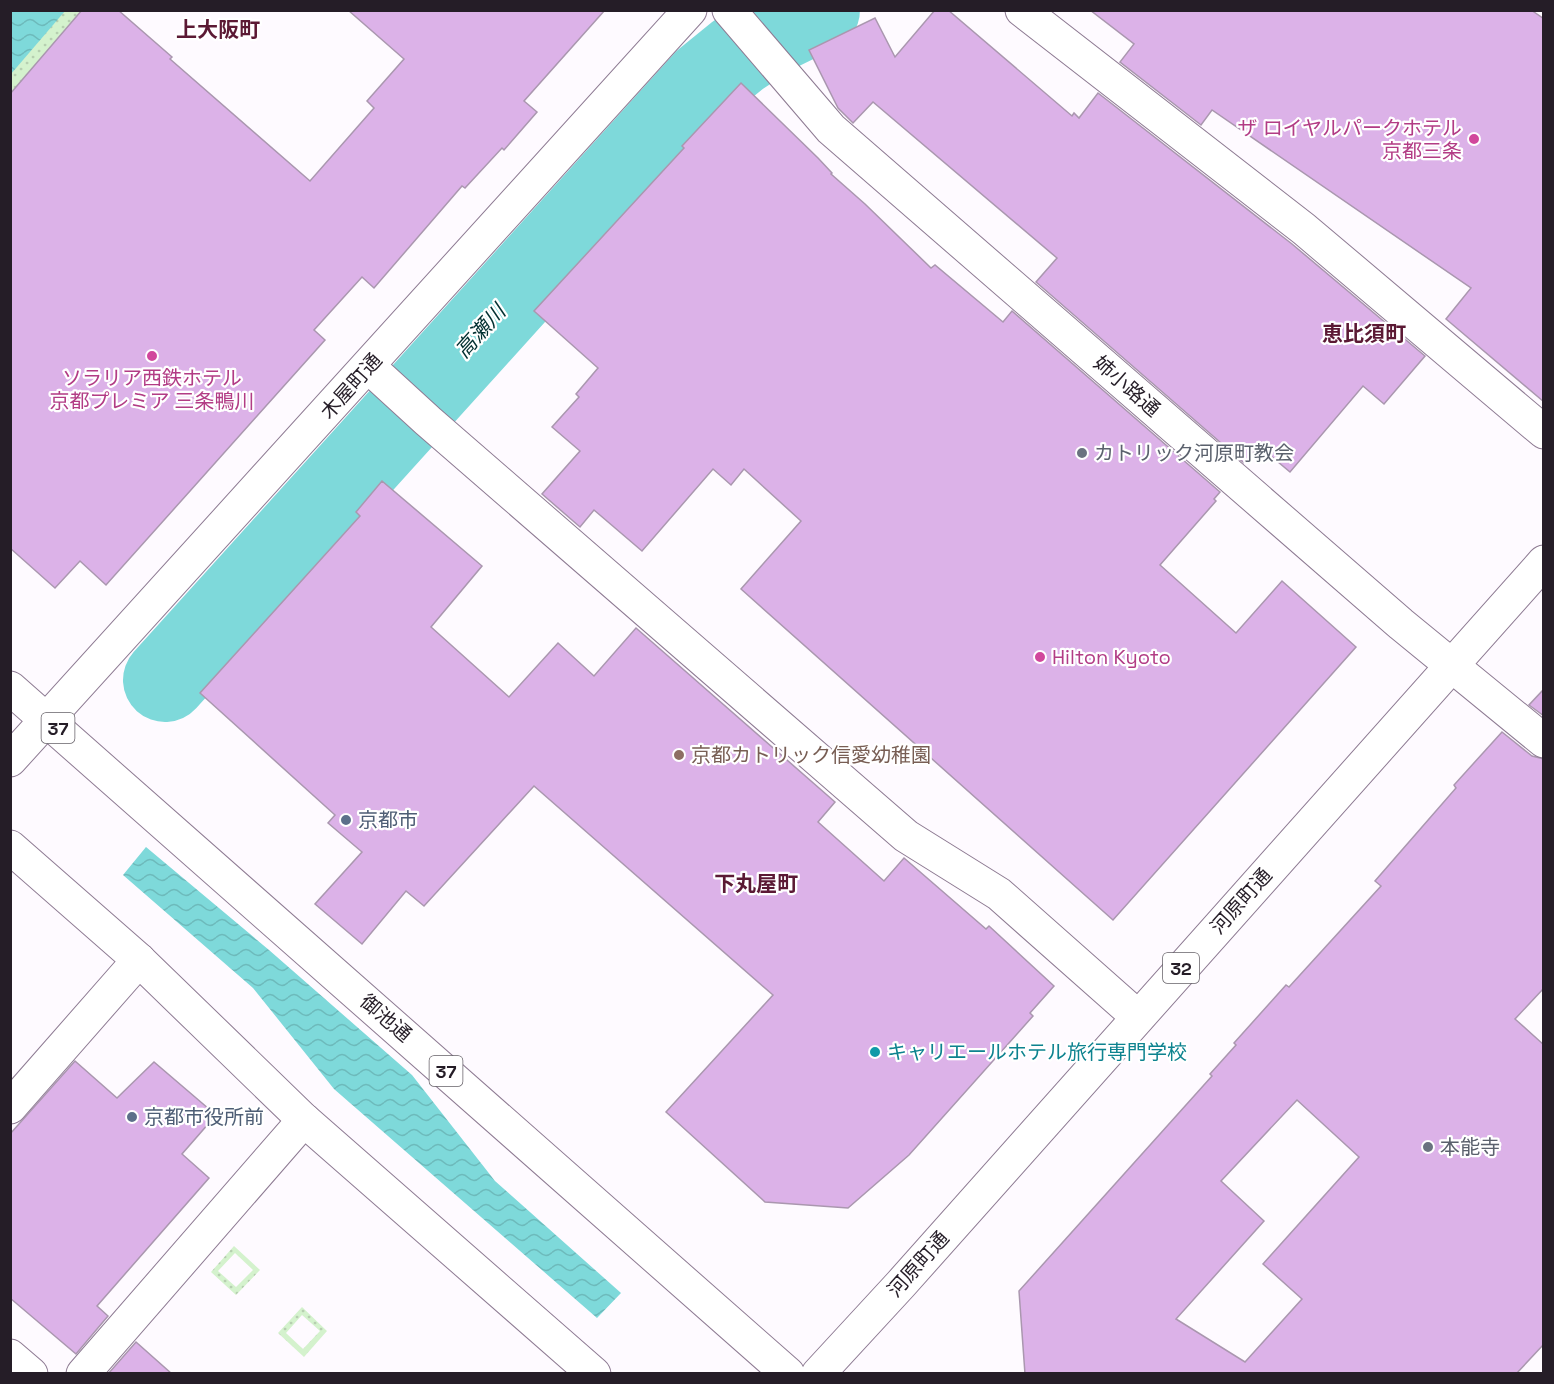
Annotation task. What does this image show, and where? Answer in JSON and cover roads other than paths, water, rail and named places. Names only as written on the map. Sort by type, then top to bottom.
[{"type":"street","name":"木屋町通","points":[[10,760],[369,367],[690,10]]},
{"type":"street","points":[[1022,10],[1304,229],[1544,432]]},
{"type":"street","name":"姉小路通","points":[[732,14],[831,129],[1384,609],[1544,741]]},
{"type":"street","points":[[369,367],[428,421],[906,836],[999,894],[1138,1017]]},
{"type":"street","name":"河原町通","points":[[818,1374],[901,1284],[1544,562]]},
{"type":"street","name":"御池通","points":[[10,688],[48,719],[788,1374]]},
{"type":"street","points":[[10,847],[139,960],[304,1120],[594,1374]]},
{"type":"street","points":[[10,1107],[139,960]]},
{"type":"street","points":[[83,1374],[304,1120]]},
{"type":"street","points":[[10,1356],[30,1374]]},
{"type":"water","points":[[10,11],[65,11],[11,74]]},
{"type":"water","points":[[146,847],[269,950],[412,1075],[495,1181],[621,1293],[597,1318],[334,1089],[253,988],[123,875]]},
{"type":"waterway","name":"高瀬川","points":[[165,680],[706,81],[738,55],[773,32],[818,10]]},
{"type":"place","name":"ザ ロイヤルパークホテル 京都三条","points":[[1474,139]]},
{"type":"place","name":"ソラリア西鉄ホテル 京都プレミア 三条鴨川","points":[[152,356]]},
{"type":"place","name":"カトリック河原町教会","points":[[1082,453]]},
{"type":"place","name":"Hilton Kyoto","points":[[1040,657]]},
{"type":"place","name":"京都カトリック信愛幼稚園","points":[[679,755]]},
{"type":"place","name":"京都市","points":[[346,820]]},
{"type":"place","name":"キャリエールホテル旅行専門学校","points":[[875,1052]]},
{"type":"place","name":"京都市役所前","points":[[132,1117]]},
{"type":"place","name":"本能寺","points":[[1428,1147]]},
{"type":"district","name":"上大阪町","points":[[218,29]]},
{"type":"district","name":"恵比須町","points":[[1364,333]]},
{"type":"district","name":"下丸屋町","points":[[756,883]]}]
